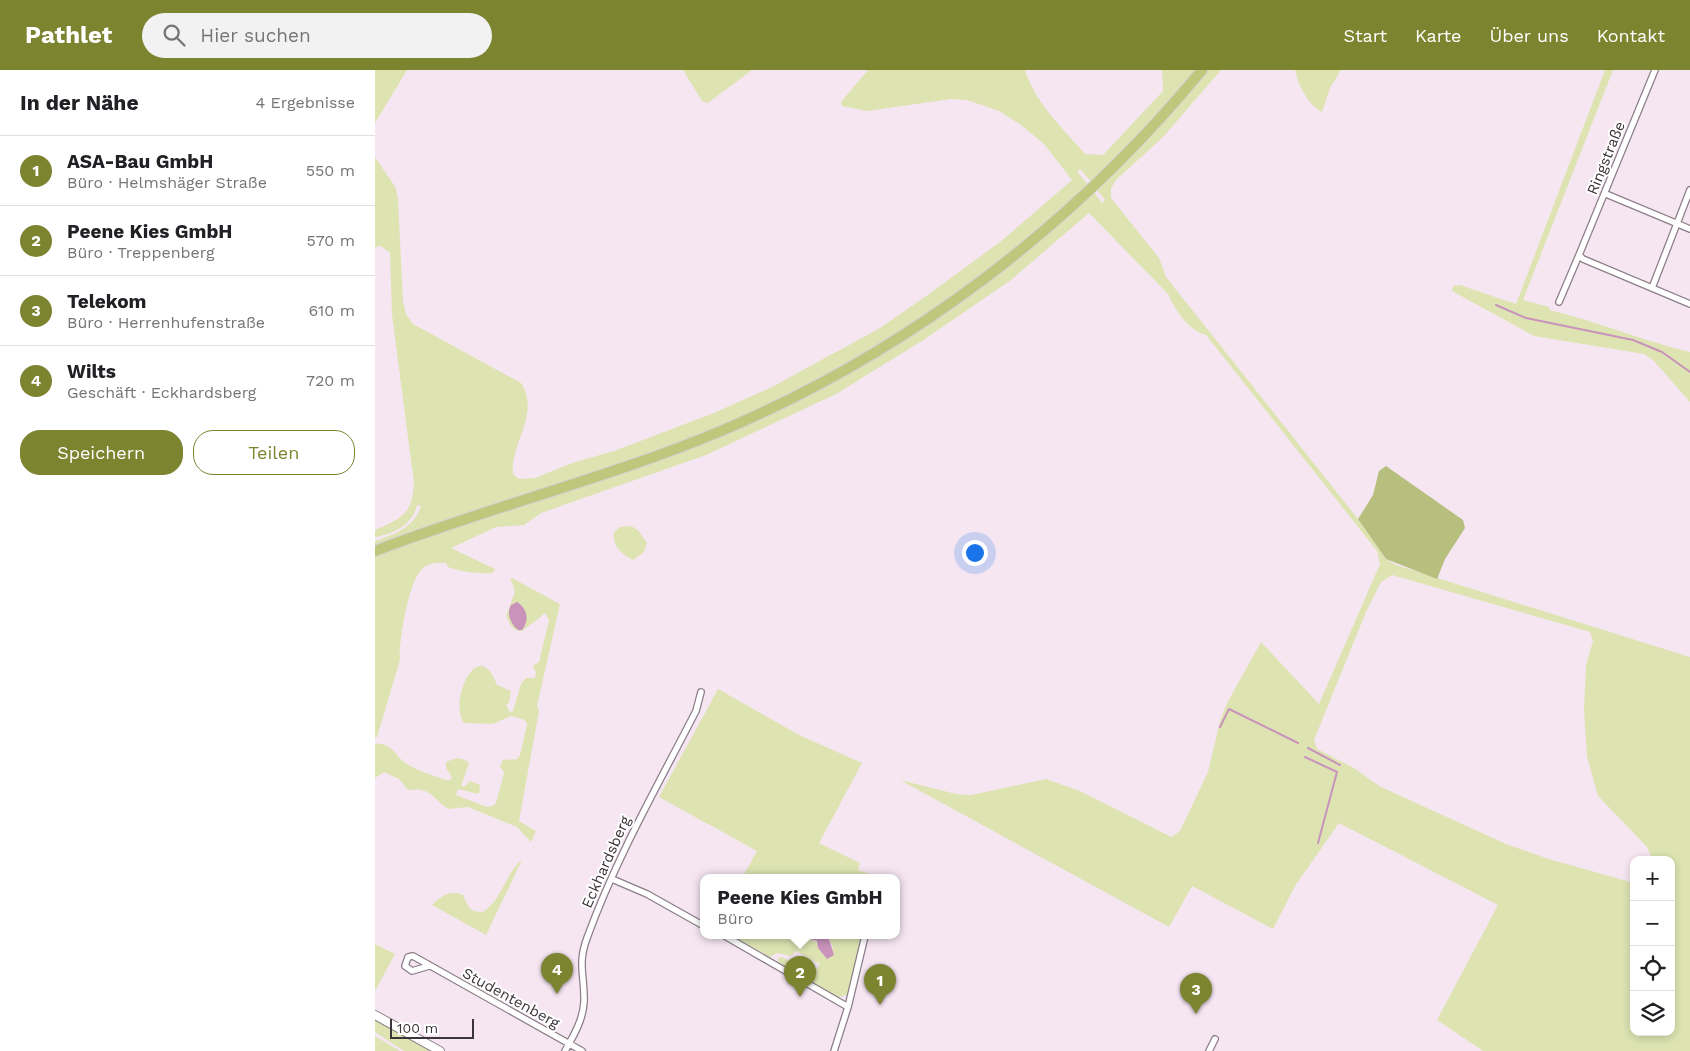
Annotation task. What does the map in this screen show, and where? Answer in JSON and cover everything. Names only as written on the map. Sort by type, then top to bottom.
[{"type":"highway","points":[[375,551],[426,532],[602,475],[688,444],[773,407],[857,363],[957,299],[1040,235],[1113,167],[1202,70]]},
{"type":"main road","points":[[375,1015],[440,1051]]},
{"type":"street","name":"Ringstraße","points":[[1559,302],[1606,194],[1655,70]]},
{"type":"street","points":[[1651,288],[1690,190]]},
{"type":"street","points":[[1606,194],[1690,229]]},
{"type":"street","points":[[1579,255],[1583,259],[1690,304]]},
{"type":"street","name":"Eckhardsberg","points":[[565,1051],[582,1015],[581,968],[584,948],[611,879],[638,822],[697,711],[701,692]]},
{"type":"street","points":[[611,879],[647,894],[700,924]]},
{"type":"street","points":[[730,939],[848,1007]]},
{"type":"street","points":[[834,1051],[848,1007],[864,939]]},
{"type":"street","name":"Studentenberg","points":[[429,966],[582,1051]]},
{"type":"street","points":[[1209,1051],[1215,1039]]},
{"type":"green space","points":[[375,70],[407,70],[375,123]]},
{"type":"green space","points":[[683,70],[752,70],[708,103],[702,101]]},
{"type":"green space","points":[[868,70],[1025,70],[1035,93],[1059,125],[1085,154],[1103,155],[1163,91],[1162,70],[1197,70],[1092,183],[1080,169],[1077,171],[1089,186],[996,266],[906,330],[807,387],[686,441],[375,547],[375,541],[396,533],[409,525],[418,514],[421,506],[417,505],[411,518],[402,527],[396,531],[375,537],[375,530],[399,518],[408,509],[414,483],[392,315],[390,253],[381,246],[375,247],[375,157],[396,188],[403,301],[406,314],[413,324],[521,383],[528,406],[513,462],[513,474],[519,479],[535,478],[572,463],[614,451],[714,413],[772,387],[880,328],[1000,242],[1072,180],[1044,144],[1021,125],[999,111],[967,100],[951,99],[867,111],[842,106],[841,102]]},
{"type":"green space","points":[[1206,70],[1221,70],[1163,137],[1116,180],[1111,188],[1111,198],[1159,258],[1166,277],[1358,519],[1386,559],[1396,565],[1690,657],[1690,1051],[1483,1051],[1437,1020],[1498,905],[1339,823],[1295,886],[1273,929],[1192,886],[1169,927],[900,780],[956,794],[971,795],[1046,779],[1080,791],[1171,837],[1180,831],[1208,772],[1220,721],[1227,703],[1261,642],[1319,704],[1380,564],[1377,551],[1206,335],[1188,324],[1168,294],[1089,213],[1011,280],[922,341],[836,394],[706,455],[541,513],[524,525],[496,527],[451,548],[495,569],[493,573],[459,570],[448,567],[446,563],[432,564],[424,567],[419,573],[409,596],[401,640],[400,660],[377,737],[375,738],[375,555],[411,541],[627,470],[862,364],[1093,191],[1102,203],[1105,200],[1096,189]],"holes":[[[1392,575],[1590,632],[1593,641],[1586,665],[1584,710],[1587,757],[1598,796],[1647,847],[1651,856],[1675,856],[1675,1036],[1630,1036],[1630,882],[1549,859],[1506,844],[1379,786],[1354,768],[1317,749],[1314,740],[1366,612],[1381,582]]]},
{"type":"green space","points":[[1295,70],[1341,70],[1330,88],[1322,112],[1312,105],[1304,94]]},
{"type":"green space","points":[[1605,70],[1613,70],[1523,300],[1549,307],[1549,310],[1690,352],[1690,402],[1653,360],[1644,354],[1534,336],[1452,291],[1453,286],[1460,285],[1516,304]]},
{"type":"green space","points":[[1386,466],[1463,520],[1465,528],[1445,559],[1437,579],[1386,559],[1358,519],[1373,495],[1379,471]]},
{"type":"green space","points":[[631,526],[638,530],[647,543],[644,552],[633,560],[618,549],[614,541],[614,532],[620,527]]},
{"type":"green space","points":[[510,577],[560,604],[537,706],[539,711],[519,821],[536,831],[531,842],[517,827],[468,807],[448,809],[430,794],[422,790],[408,790],[399,779],[384,772],[375,778],[375,744],[389,747],[408,765],[445,780],[450,780],[452,777],[446,768],[446,762],[460,759],[469,763],[461,786],[464,787],[470,781],[480,785],[479,794],[458,789],[456,795],[487,807],[496,803],[504,773],[500,766],[503,760],[517,759],[520,755],[527,724],[525,720],[511,716],[493,724],[464,723],[460,713],[460,701],[462,688],[467,677],[474,669],[482,666],[489,671],[497,685],[511,691],[509,703],[506,705],[510,712],[513,711],[521,684],[526,678],[535,678],[536,673],[533,666],[539,662],[549,620],[545,613],[522,631],[516,630],[512,626],[506,616],[515,592]]},
{"type":"green space","points":[[718,689],[799,735],[862,763],[819,843],[860,863],[858,870],[870,874],[744,874],[757,851],[659,797]]},
{"type":"green space","points":[[522,860],[486,935],[432,905],[446,894],[459,893],[463,895],[472,910],[483,912],[490,907],[516,865]]},
{"type":"green space","points":[[737,939],[794,939],[796,942],[801,939],[809,939],[817,942],[818,948],[827,959],[833,948],[829,939],[862,939],[849,992],[847,995],[838,997],[778,962],[778,958],[782,957],[813,975],[820,964],[796,951],[791,956],[777,953],[770,957]]},
{"type":"green space","points":[[375,944],[395,954],[375,991]]},
{"type":"green space","points":[[375,1020],[432,1051],[404,1051],[375,1032]]},
{"type":"green space","points":[[375,1036],[400,1051],[375,1051]]},
{"type":"shaded area","points":[[517,602],[525,611],[527,618],[522,630],[515,628],[509,615],[511,605]]},
{"type":"shaded area","points":[[810,939],[829,939],[834,955],[827,959],[818,948],[817,941]]},
{"type":"waterway","points":[[1496,305],[1526,318],[1633,340],[1662,352],[1690,372]]},
{"type":"waterway","points":[[1220,727],[1229,709],[1298,743]]},
{"type":"waterway","points":[[1308,748],[1340,765]]},
{"type":"waterway","points":[[1305,757],[1337,772],[1318,843]]},
{"type":"place","name":"Wilts","points":[[557,994]]},
{"type":"place","name":"Peene Kies GmbH","points":[[800,997]]},
{"type":"place","name":"ASA-Bau GmbH","points":[[880,1005]]},
{"type":"place","name":"Telekom","points":[[1196,1014]]}]
